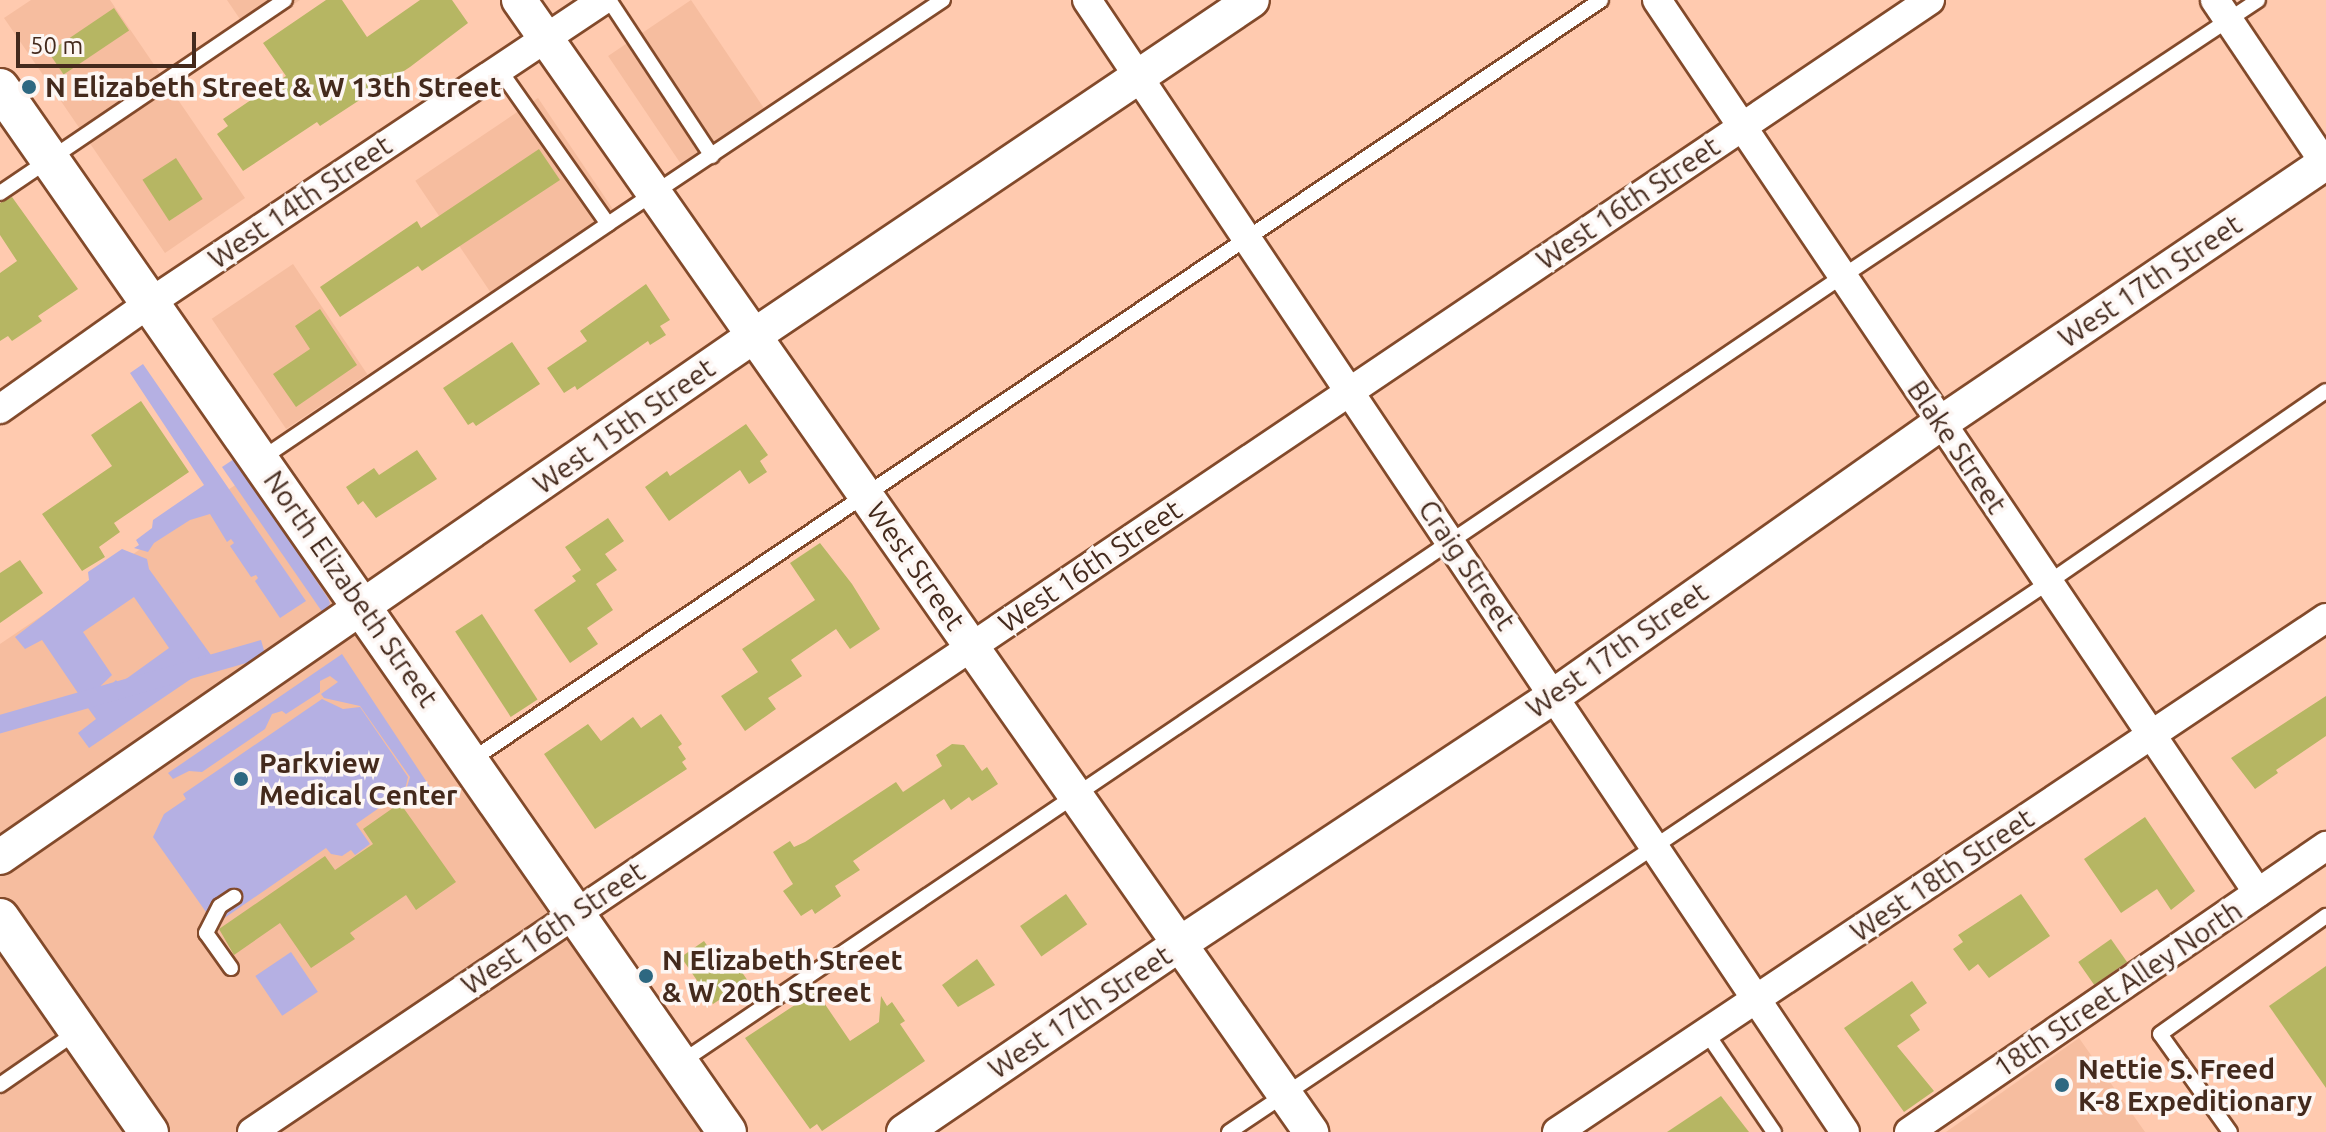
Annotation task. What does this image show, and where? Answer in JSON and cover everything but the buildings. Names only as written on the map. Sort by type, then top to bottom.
[{"type":"main road","name":"North Elizabeth Street","points":[[0,88],[727,1132]]},
{"type":"main road","points":[[0,918],[149,1132]]},
{"type":"street","name":"West Street","points":[[519,0],[1311,1132]]},
{"type":"street","name":"West 14th Street","points":[[0,409],[151,302],[606,0]]},
{"type":"street","name":"Craig Street","points":[[1087,0],[1845,1132]]},
{"type":"street","name":"West 15th Street","points":[[0,857],[755,335],[1252,0]]},
{"type":"street","name":"Blake Street","points":[[1657,0],[2258,893]]},
{"type":"street","name":"West 16th Street","points":[[252,1132],[1930,0]]},
{"type":"street","points":[[2222,10],[2326,163]]},
{"type":"street","name":"West 17th Street","points":[[904,1132],[1178,945],[1555,695],[1941,423],[2326,163]]},
{"type":"street","name":"West 18th Street","points":[[1557,1132],[2326,618]]},
{"type":"street","name":"18th Street Alley North","points":[[1909,1132],[2326,846]]},
{"type":"lane","points":[[0,193],[285,0]]},
{"type":"lane","points":[[606,0],[712,156]]},
{"type":"lane","points":[[261,459],[943,0]]},
{"type":"lane","points":[[470,761],[1601,0]]},
{"type":"lane","points":[[680,1064],[1843,276],[2222,10],[2258,0]]},
{"type":"lane","points":[[499,69],[608,224]]},
{"type":"lane","points":[[1229,1132],[2049,582],[2326,391]]},
{"type":"lane","points":[[231,968],[206,933],[220,906],[234,897]]},
{"type":"lane","points":[[2230,1132],[2160,1034],[2326,916]]},
{"type":"lane","points":[[0,1085],[78,1031]]},
{"type":"lane","points":[[1706,1032],[1774,1132]]},
{"type":"shaded area","points":[[31,0],[110,0],[245,198],[165,253],[4,18]]},
{"type":"shaded area","points":[[227,0],[300,0],[250,34]]},
{"type":"shaded area","points":[[691,0],[765,110],[682,166],[608,56]]},
{"type":"shaded area","points":[[538,98],[613,210],[491,293],[415,181]]},
{"type":"shaded area","points":[[293,264],[367,374],[286,429],[212,319]]},
{"type":"shaded area","points":[[143,364],[306,601],[280,618],[255,581],[258,578],[256,575],[251,577],[230,546],[234,543],[231,539],[227,542],[210,514],[190,520],[154,543],[148,552],[134,548],[139,545],[136,540],[152,528],[153,520],[204,485],[130,373]]},
{"type":"shaded area","points":[[234,459],[328,598],[330,603],[325,616],[222,467]]},
{"type":"shaded area","name":"Parkview Medical Center","points":[[265,465],[727,1132],[0,1132],[0,644]]},
{"type":"shaded area","points":[[122,549],[147,559],[149,569],[216,662],[89,748],[78,733],[96,719],[88,708],[116,680],[119,684],[169,648],[134,597],[83,632],[112,675],[84,702],[42,640],[25,649],[15,637],[89,580],[88,572]]},
{"type":"shaded area","points":[[261,640],[266,657],[0,734],[0,715]]},
{"type":"shaded area","points":[[342,654],[430,787],[421,794],[406,790],[410,777],[360,706],[324,698],[321,694],[338,682],[330,676],[320,681],[320,692],[286,714],[282,711],[272,714],[265,729],[202,772],[189,771],[173,779],[168,773]]},
{"type":"shaded area","points":[[322,699],[343,709],[360,707],[408,777],[405,790],[356,824],[370,844],[355,855],[351,850],[342,856],[331,854],[326,848],[223,919],[206,912],[153,837],[164,814],[186,799],[183,794]]},
{"type":"shaded area","points":[[291,952],[318,992],[282,1016],[255,976]]},
{"type":"shaded area","name":"Nettie S. Freed K-8 Expeditionary","points":[[2079,1038],[2145,1132],[1946,1132]]},
{"type":"place","name":"N Elizabeth Street & W 13th Street","points":[[29,87]]},
{"type":"place","name":"Parkview Medical Center","points":[[241,779]]},
{"type":"place","name":"N Elizabeth Street & W 20th Street","points":[[646,976]]},
{"type":"place","name":"Nettie S. Freed K-8 Expeditionary","points":[[2062,1085]]}]
